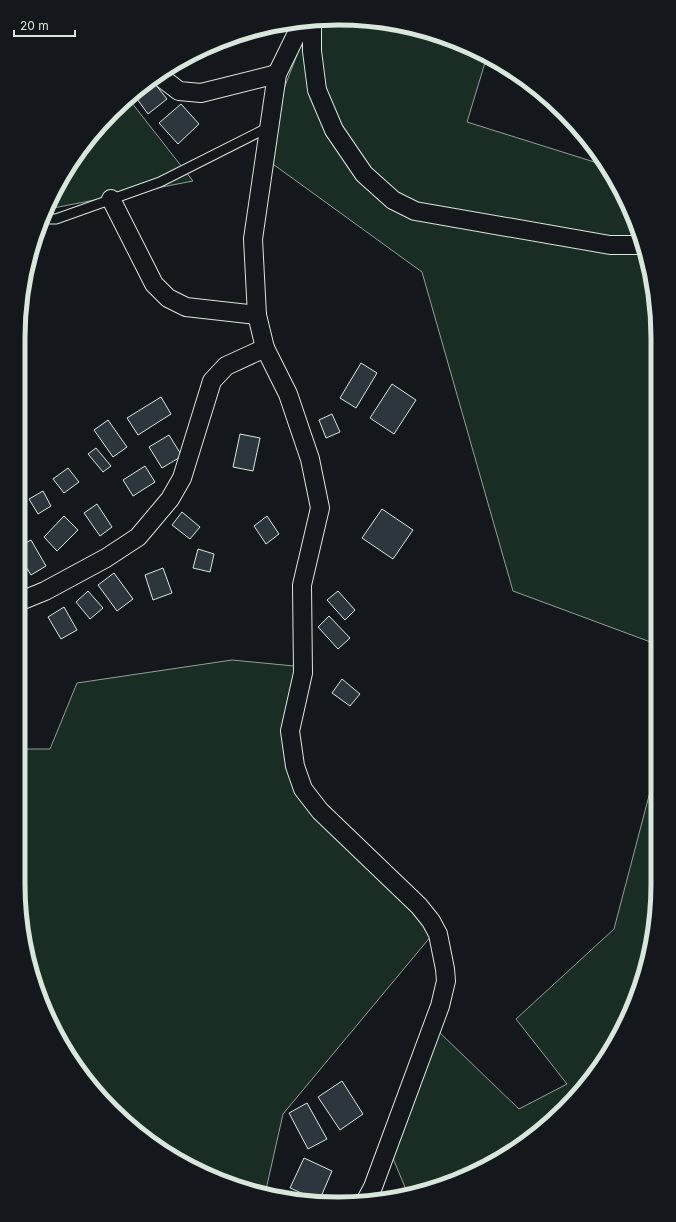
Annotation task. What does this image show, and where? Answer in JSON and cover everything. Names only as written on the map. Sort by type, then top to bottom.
[{"type":"street","points":[[298,28],[277,74],[254,239],[257,315],[265,348],[288,394],[310,459],[320,508],[302,585],[303,673],[290,731],[295,766],[303,789],[320,811],[419,906],[431,921],[438,934],[446,981],[440,1006],[369,1195]]},
{"type":"street","points":[[302,28],[312,51],[317,90],[334,130],[364,174],[393,200],[415,211],[610,244],[636,244]]},
{"type":"street","points":[[163,79],[179,91],[201,93],[277,74]]},
{"type":"street","points":[[111,199],[154,284],[168,298],[186,307],[257,315]]},
{"type":"street","points":[[25,599],[45,591],[106,558],[138,537],[170,499],[182,478],[212,381],[226,366],[265,348]]},
{"type":"lane","points":[[49,219],[56,219],[160,182],[270,126]]},
{"type":"green space","points":[[338,25],[399,31],[439,42],[476,57],[485,62],[467,122],[597,163],[619,200],[627,218],[640,257],[648,297],[651,338],[651,642],[513,591],[422,272],[259,154],[308,27]]},
{"type":"green space","points":[[132,103],[193,181],[53,208],[67,181],[90,147]]},
{"type":"green space","points":[[232,660],[294,666],[298,759],[324,819],[437,929],[283,1114],[266,1188],[237,1180],[200,1165],[181,1155],[147,1132],[117,1105],[90,1075],[67,1040],[49,1004],[31,945],[26,904],[25,749],[50,749],[77,683]]},
{"type":"green space","points":[[651,788],[651,884],[645,945],[627,1004],[609,1040],[586,1075],[573,1090],[529,1132],[512,1144],[476,1165],[439,1180],[406,1189],[392,1156],[438,1031],[519,1109],[567,1084],[516,1019],[614,929]]},
{"type":"building","points":[[155,84],[167,99],[148,114],[137,99]]},
{"type":"building","points":[[181,104],[199,124],[178,144],[159,123]]},
{"type":"building","points":[[361,363],[377,373],[356,408],[340,398]]},
{"type":"building","points":[[392,384],[416,400],[394,434],[370,418]]},
{"type":"building","points":[[161,397],[171,414],[138,435],[127,418]]},
{"type":"building","points":[[332,414],[340,432],[326,438],[319,420]]},
{"type":"building","points":[[108,420],[127,447],[113,457],[94,430]]},
{"type":"building","points":[[240,434],[260,438],[253,471],[233,467]]},
{"type":"building","points":[[169,435],[182,456],[162,468],[149,447]]},
{"type":"building","points":[[96,448],[111,466],[103,472],[88,454]]},
{"type":"building","points":[[145,466],[155,482],[133,496],[123,480]]},
{"type":"building","points":[[68,468],[79,482],[64,493],[53,479]]},
{"type":"building","points":[[43,491],[51,506],[38,514],[29,499]]},
{"type":"building","points":[[97,504],[112,527],[100,536],[84,513]]},
{"type":"building","points":[[382,509],[413,530],[393,559],[362,538]]},
{"type":"building","points":[[182,512],[200,527],[190,539],[172,525]]},
{"type":"building","points":[[64,516],[78,530],[57,551],[44,537]]},
{"type":"building","points":[[267,516],[279,534],[266,544],[254,526]]},
{"type":"building","points":[[31,540],[46,566],[31,575],[25,565],[25,543]]},
{"type":"building","points":[[198,549],[214,554],[210,572],[193,568]]},
{"type":"building","points":[[163,568],[172,593],[153,600],[145,575]]},
{"type":"building","points":[[114,573],[133,599],[117,611],[98,585]]},
{"type":"building","points":[[88,591],[103,608],[90,619],[76,602]]},
{"type":"building","points":[[338,591],[355,610],[345,620],[327,600]]},
{"type":"building","points":[[64,607],[77,630],[61,639],[48,617]]},
{"type":"building","points":[[329,616],[350,638],[338,649],[318,627]]},
{"type":"building","points":[[342,679],[360,694],[350,706],[332,693]]},
{"type":"building","points":[[342,1081],[363,1114],[340,1130],[318,1097]]},
{"type":"building","points":[[307,1103],[327,1139],[308,1149],[289,1113]]},
{"type":"building","points":[[304,1158],[332,1171],[321,1196],[305,1195],[290,1188]]}]
